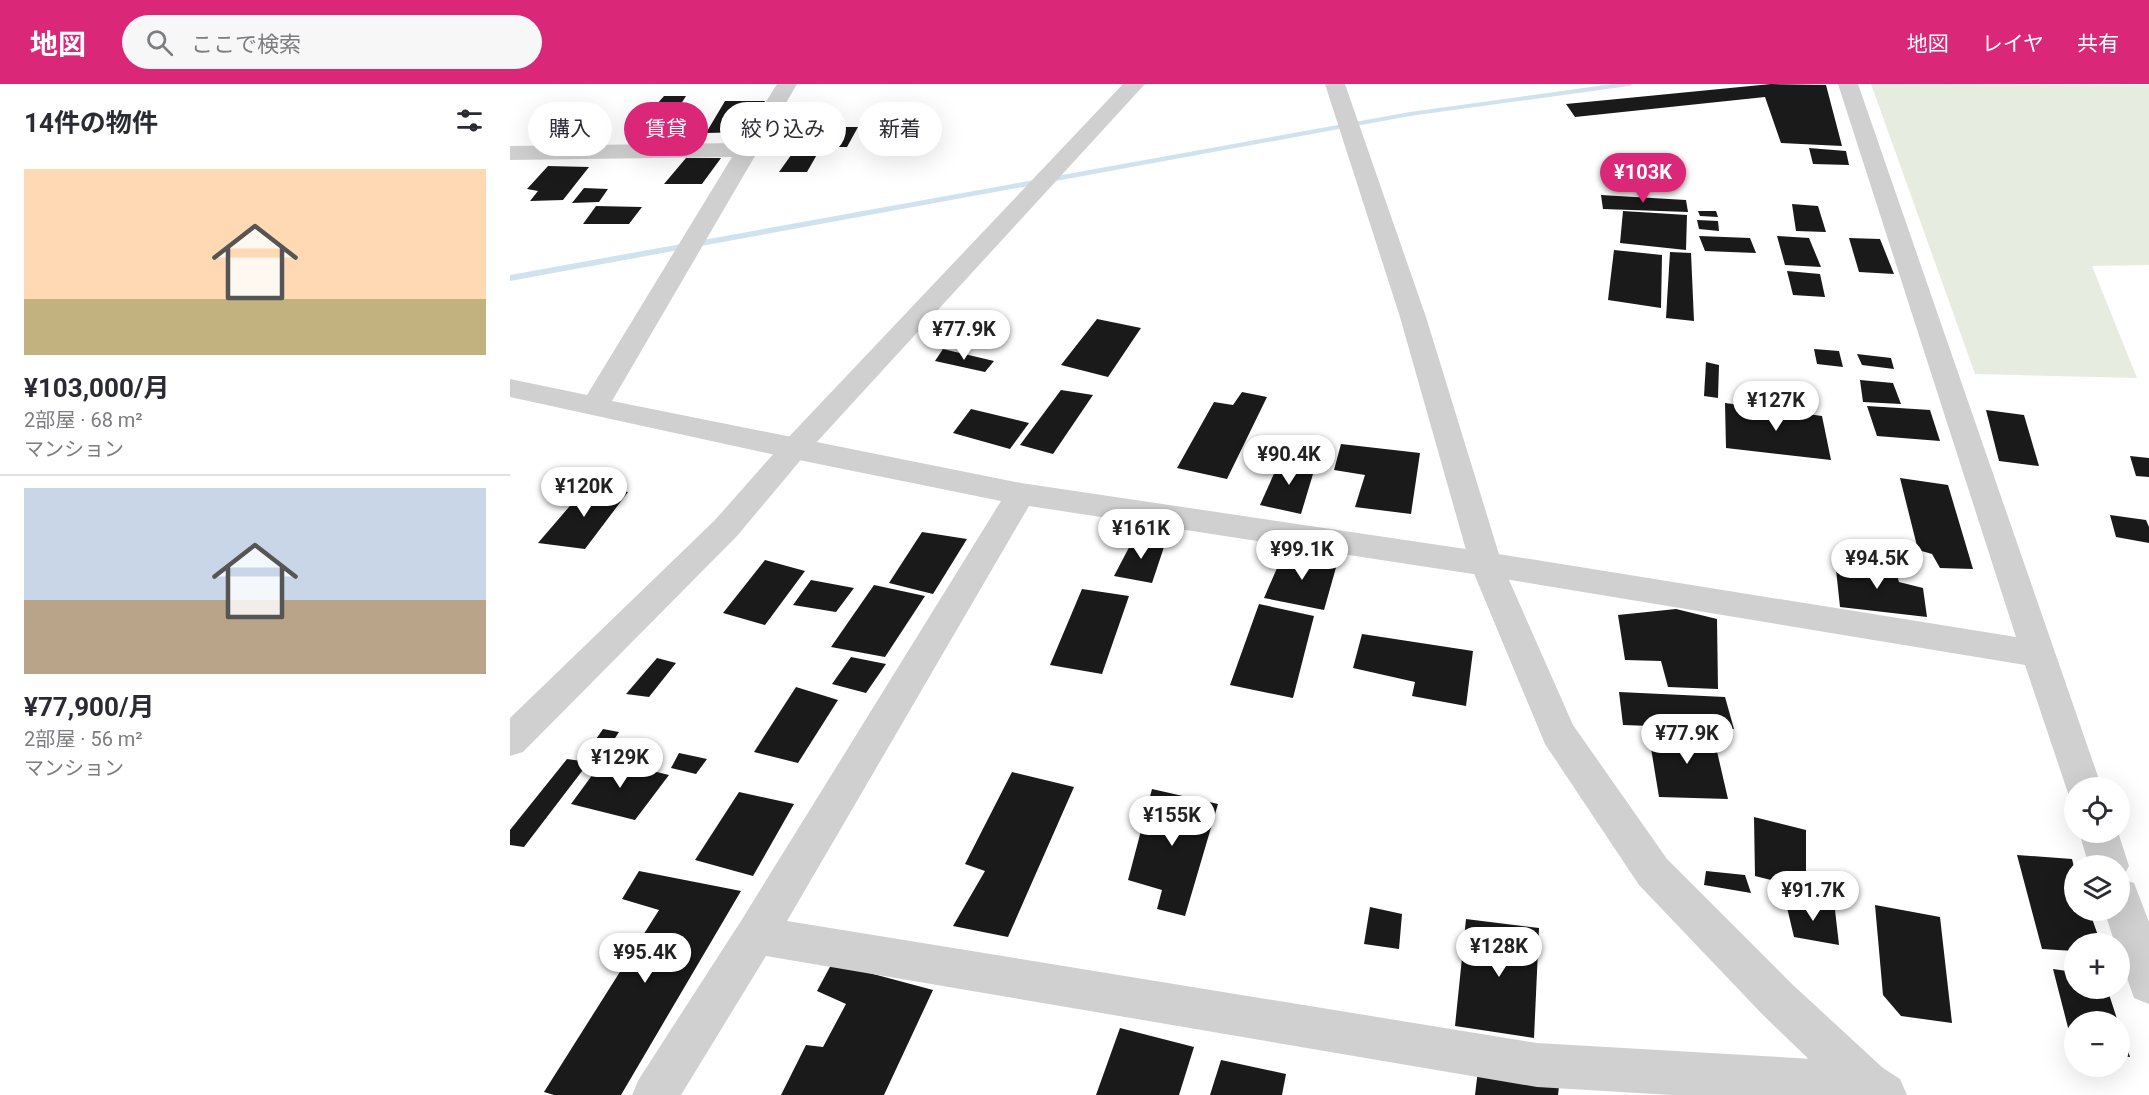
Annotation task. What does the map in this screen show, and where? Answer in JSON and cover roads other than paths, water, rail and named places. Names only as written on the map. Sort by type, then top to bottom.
[{"type":"street","points":[[776,102],[787,84]]},
{"type":"street","points":[[510,741],[726,528],[794,449],[1034,195],[1135,84]]},
{"type":"street","points":[[1335,84],[1413,317],[1486,564],[1558,733],[1653,872],[1778,1000],[1875,1090]]},
{"type":"street","points":[[1848,84],[2079,777]]},
{"type":"street","points":[[510,153],[720,150]]},
{"type":"street","points":[[595,405],[743,156]]},
{"type":"street","points":[[510,388],[794,449],[1021,494],[1486,564],[2038,654]]},
{"type":"street","points":[[656,1095],[756,935],[1021,494]]},
{"type":"street","points":[[2128,921],[2149,984]]},
{"type":"street","points":[[756,935],[1537,1065],[1875,1090]]},
{"type":"waterway","points":[[510,278],[1410,114],[1629,84]]}]
